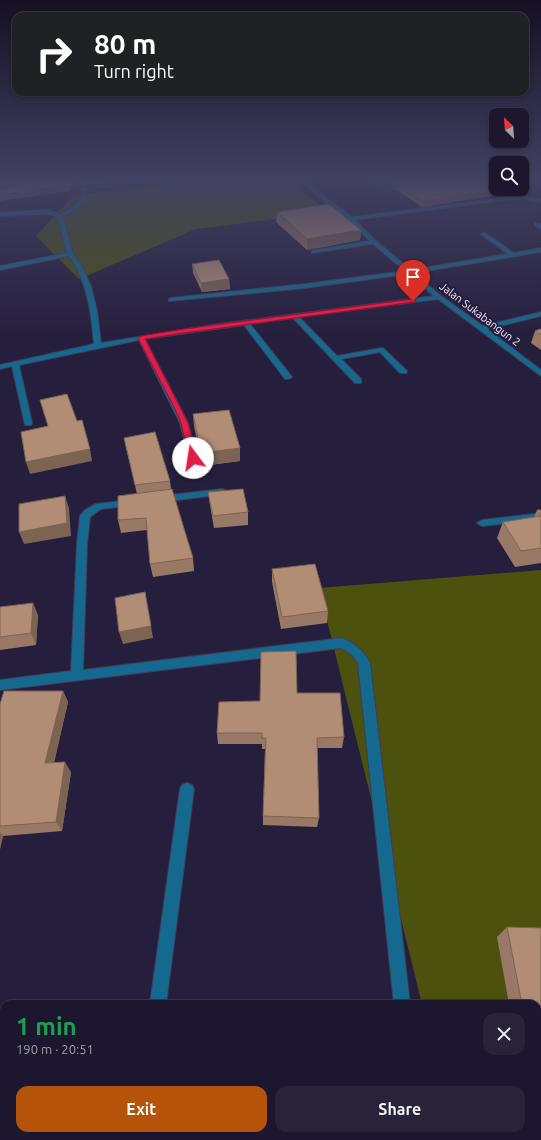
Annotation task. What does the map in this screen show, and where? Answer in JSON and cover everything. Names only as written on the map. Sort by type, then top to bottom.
[{"type":"street","points":[[64,230],[70,254],[78,265],[88,286],[94,311],[98,345]]},
{"type":"street","name":"Jalan Sukabangun 2","points":[[362,230],[439,297],[541,374]]},
{"type":"street","points":[[484,234],[512,254]]},
{"type":"street","points":[[314,252],[374,242]]},
{"type":"street","points":[[171,300],[305,286],[410,272],[541,250]]},
{"type":"street","points":[[0,268],[70,254]]},
{"type":"street","points":[[0,366],[98,345],[141,338],[439,297]]},
{"type":"street","points":[[482,328],[541,314]]},
{"type":"street","points":[[295,317],[358,381]]},
{"type":"street","points":[[246,323],[288,377]]},
{"type":"street","points":[[141,338],[178,409],[184,423],[193,458]]},
{"type":"street","points":[[335,358],[382,350],[403,371]]},
{"type":"street","points":[[15,363],[28,423]]},
{"type":"street","points":[[77,674],[82,544],[85,516],[87,512],[95,507],[234,490]]},
{"type":"street","points":[[482,523],[541,516]]},
{"type":"street","points":[[0,685],[77,674],[342,643],[358,652],[364,663],[402,1000]]},
{"type":"street","points":[[159,1000],[187,789]]},
{"type":"green space","points":[[41,230],[193,230],[79,279],[36,236]]},
{"type":"green space","points":[[541,570],[541,1000],[421,1000],[319,588]]},
{"type":"building","points":[[297,230],[360,230],[307,239]]},
{"type":"building","points":[[219,260],[229,279],[201,283],[192,264]]},
{"type":"building","points":[[541,329],[541,335],[535,331]]},
{"type":"building","points":[[67,394],[77,421],[82,420],[90,449],[26,462],[21,432],[48,426],[40,400]]},
{"type":"building","points":[[229,410],[240,448],[201,453],[193,414]]},
{"type":"building","points":[[155,432],[170,481],[135,485],[124,438]]},
{"type":"building","points":[[172,489],[193,558],[150,564],[146,518],[118,520],[118,496]]},
{"type":"building","points":[[243,489],[248,512],[213,516],[208,492]]},
{"type":"building","points":[[65,496],[67,523],[19,532],[19,504]]},
{"type":"building","points":[[537,510],[541,510],[541,516]]},
{"type":"building","points":[[541,516],[541,548],[521,551],[503,522]]},
{"type":"building","points":[[315,564],[328,611],[282,617],[272,569]]},
{"type":"building","points":[[145,592],[151,626],[119,632],[115,598]]},
{"type":"building","points":[[33,603],[31,633],[0,637],[0,607]]},
{"type":"building","points":[[296,651],[297,693],[340,693],[344,737],[317,738],[319,818],[263,816],[266,738],[262,738],[262,733],[217,733],[219,702],[260,701],[261,652]]},
{"type":"building","points":[[4,691],[63,691],[45,763],[65,762],[56,822],[0,826],[0,704]]},
{"type":"building","points":[[507,927],[541,928],[541,1000],[521,1000]]},
{"type":"route","points":[[193,458],[184,423],[178,409],[141,338],[413,301]]}]
